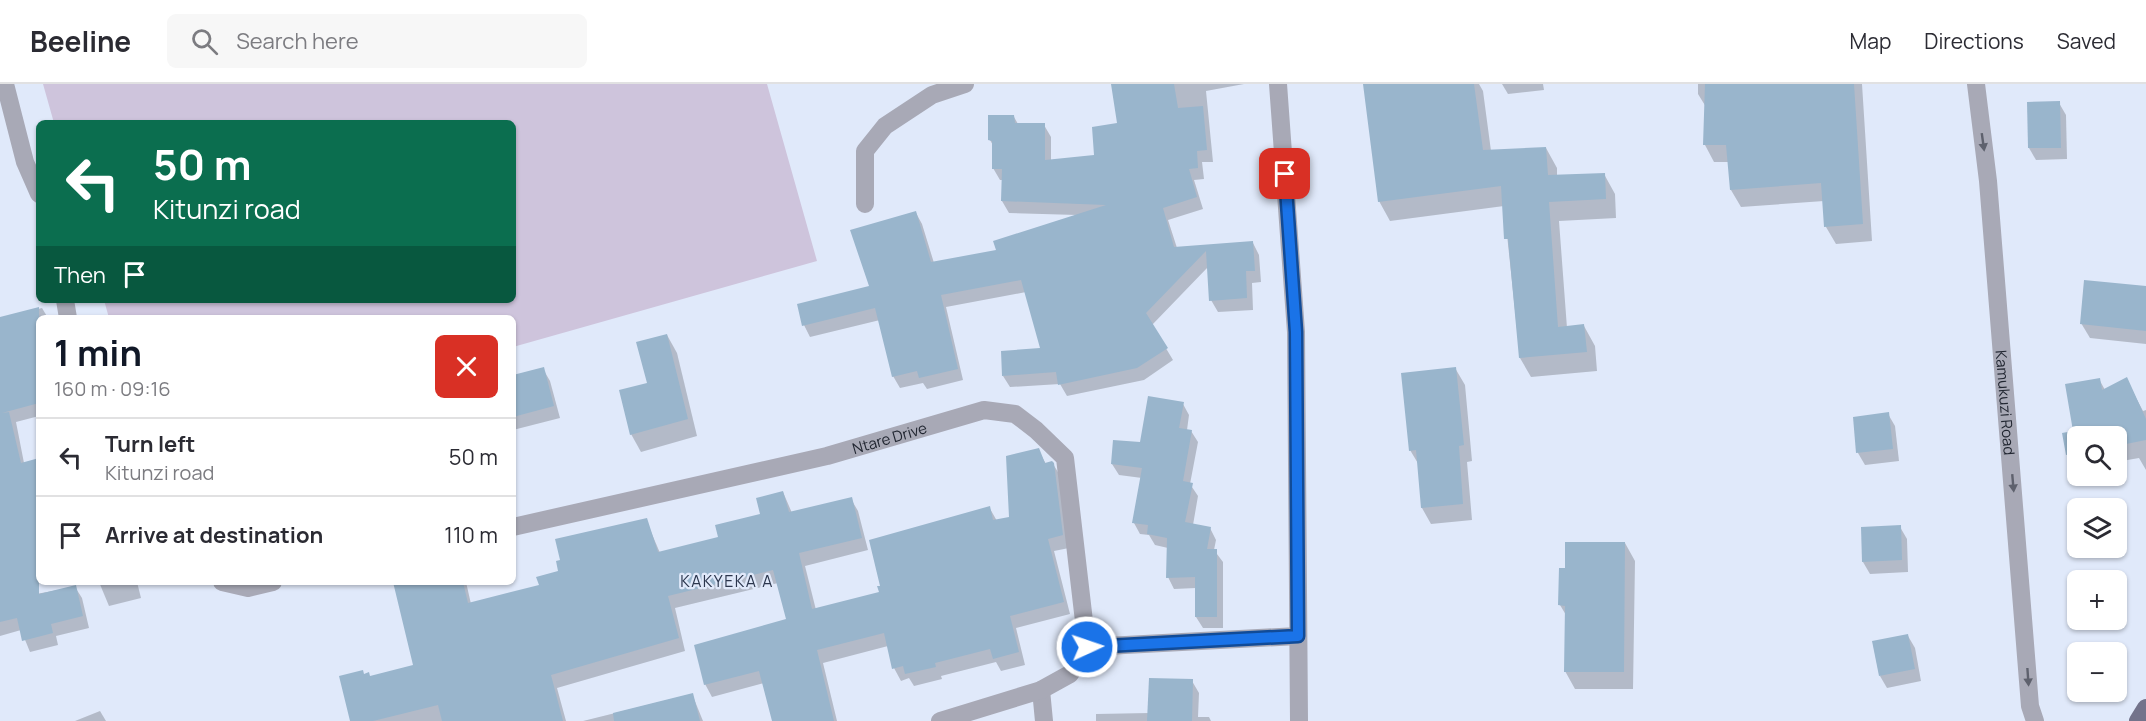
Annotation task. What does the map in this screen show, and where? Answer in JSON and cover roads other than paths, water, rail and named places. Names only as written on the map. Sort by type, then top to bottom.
[{"type":"main road","points":[[2138,721],[2146,708]]},
{"type":"street","points":[[5,84],[6,115],[36,187]]},
{"type":"street","points":[[865,204],[866,151],[885,126],[932,95],[965,84]]},
{"type":"street","points":[[1278,84],[1296,332],[1299,721]]},
{"type":"street","name":"Kamukuzi Road","points":[[1976,84],[1988,181],[2030,706],[2035,721]]},
{"type":"street","name":"Ntare Drive","points":[[516,526],[827,456],[984,410],[1014,414],[1036,430],[1065,458],[1087,647]]},
{"type":"street","points":[[235,585],[248,588],[260,585]]},
{"type":"street","points":[[940,721],[1041,690],[1070,674],[1087,647],[1298,636]]},
{"type":"street","points":[[1041,690],[1044,721]]},
{"type":"district","name":"KAKYEKA A","points":[[727,581]]}]
